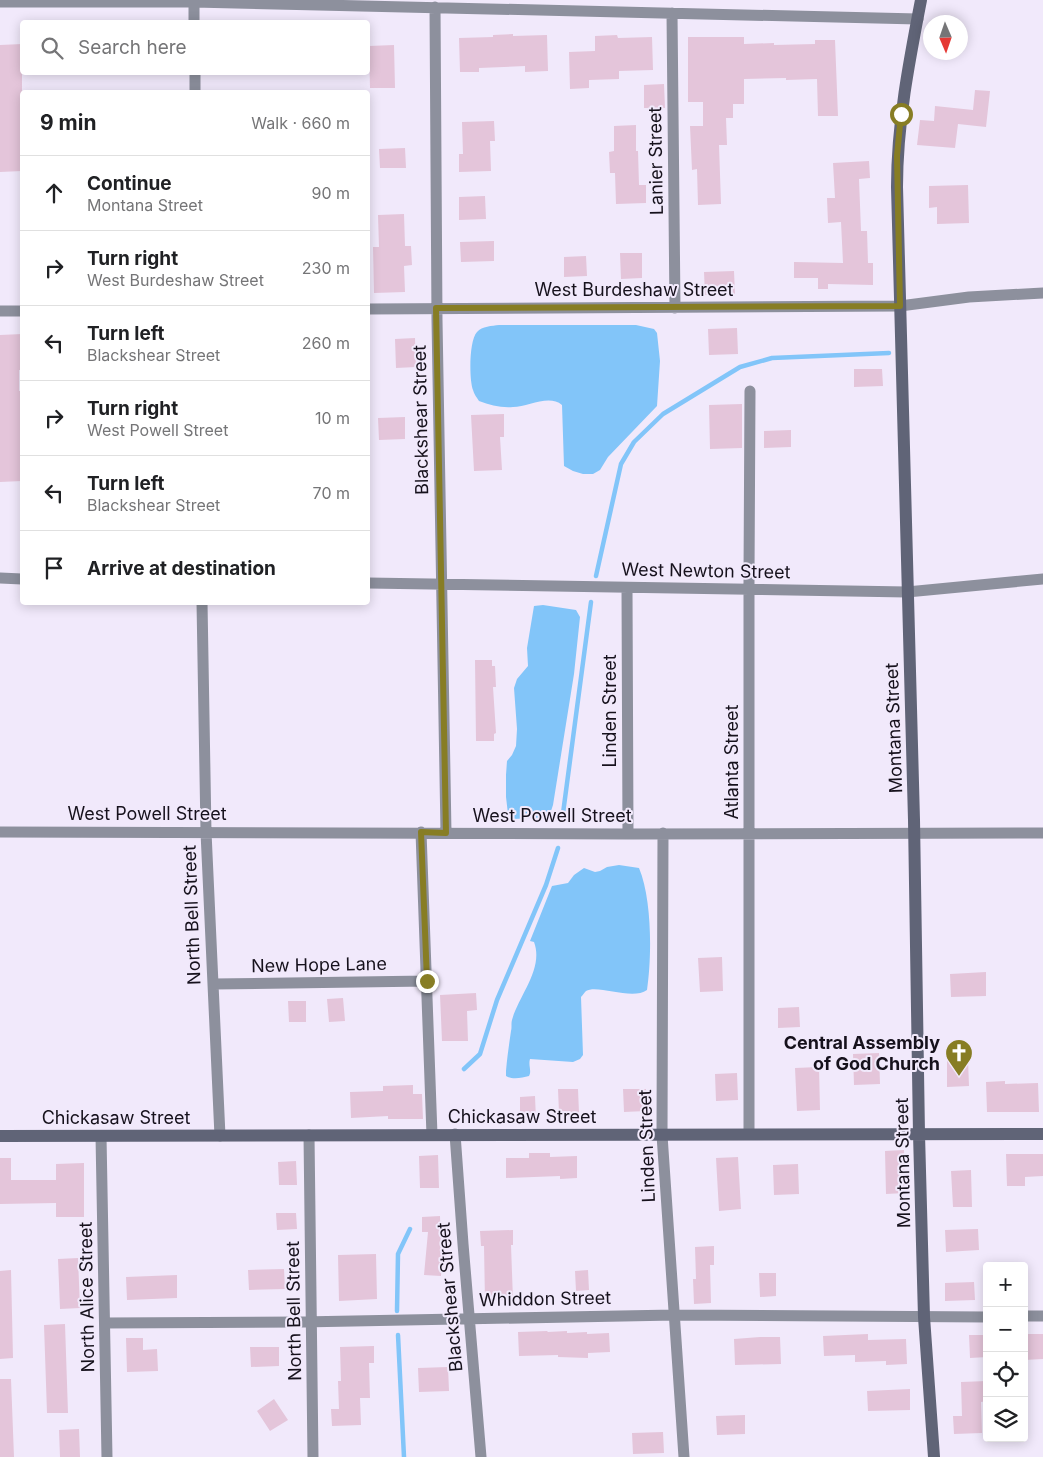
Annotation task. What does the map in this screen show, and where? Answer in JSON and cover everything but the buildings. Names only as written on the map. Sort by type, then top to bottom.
[{"type":"street","name":"Montana Street","points":[[921,0],[901,114],[897,156],[924,1317],[934,1457]]},
{"type":"street","points":[[0,2],[194,1],[918,18]]},
{"type":"street","points":[[194,1],[194,20]]},
{"type":"street","name":"Blackshear Street","points":[[434,7],[436,308],[446,833]]},
{"type":"street","name":"Lanier Street","points":[[672,13],[675,308]]},
{"type":"street","points":[[195,75],[195,90]]},
{"type":"street","name":"West Burdeshaw Street","points":[[370,309],[900,306],[969,297],[1043,293]]},
{"type":"street","points":[[0,311],[20,311]]},
{"type":"street","name":"Atlanta Street","points":[[749,1134],[750,390]]},
{"type":"street","points":[[0,578],[20,579]]},
{"type":"street","name":"West Newton Street","points":[[370,583],[908,592],[1043,579]]},
{"type":"street","name":"Linden Street","points":[[627,588],[628,834]]},
{"type":"street","name":"North Bell Street","points":[[202,605],[206,832],[220,1136]]},
{"type":"street","name":"West Powell Street","points":[[0,832],[1043,833]]},
{"type":"street","points":[[421,832],[432,1135]]},
{"type":"street","name":"Linden Street","points":[[663,834],[662,1135],[684,1457]]},
{"type":"street","name":"New Hope Lane","points":[[213,984],[427,981]]},
{"type":"street","name":"Blackshear Street","points":[[455,1134],[481,1457]]},
{"type":"street","name":"Chickasaw Street","points":[[0,1136],[1043,1134]]},
{"type":"street","name":"North Bell Street","points":[[309,1135],[313,1457]]},
{"type":"street","name":"North Alice Street","points":[[101,1136],[107,1457]]},
{"type":"street","name":"Whiddon Street","points":[[104,1322],[312,1322],[675,1315],[983,1316]]},
{"type":"street","points":[[1028,1316],[1043,1316]]},
{"type":"water","points":[[499,325],[636,325],[654,329],[657,333],[660,361],[657,406],[608,457],[600,470],[593,474],[573,471],[564,466],[562,405],[557,402],[545,401],[519,406],[500,407],[479,401],[475,394],[470,369],[474,336],[482,329]]},
{"type":"water","points":[[543,605],[576,610],[580,617],[574,674],[553,805],[549,817],[514,819],[508,814],[506,775],[507,761],[516,746],[517,729],[514,688],[517,679],[528,666],[527,648],[534,606]]},
{"type":"water","points":[[619,865],[639,868],[643,881],[649,911],[650,928],[650,961],[647,990],[633,994],[598,989],[586,991],[581,997],[583,1055],[580,1059],[573,1062],[530,1059],[529,1076],[514,1078],[506,1076],[512,1020],[536,962],[534,942],[530,941],[552,886],[568,883],[574,875],[584,868],[595,872]]},
{"type":"waterway","points":[[596,576],[621,464],[634,442],[663,414],[740,367],[772,358],[889,353]]},
{"type":"waterway","points":[[562,821],[591,602]]},
{"type":"waterway","points":[[464,1069],[480,1054],[497,1000],[546,885],[558,848]]},
{"type":"waterway","points":[[397,1311],[398,1254],[410,1229]]},
{"type":"waterway","points":[[398,1335],[404,1457]]},
{"type":"place","name":"Central Assembly of God Church","points":[[959,1077]]},
{"type":"route","points":[[427,981],[421,832],[446,833],[436,308],[900,306],[897,156],[901,114]]}]
